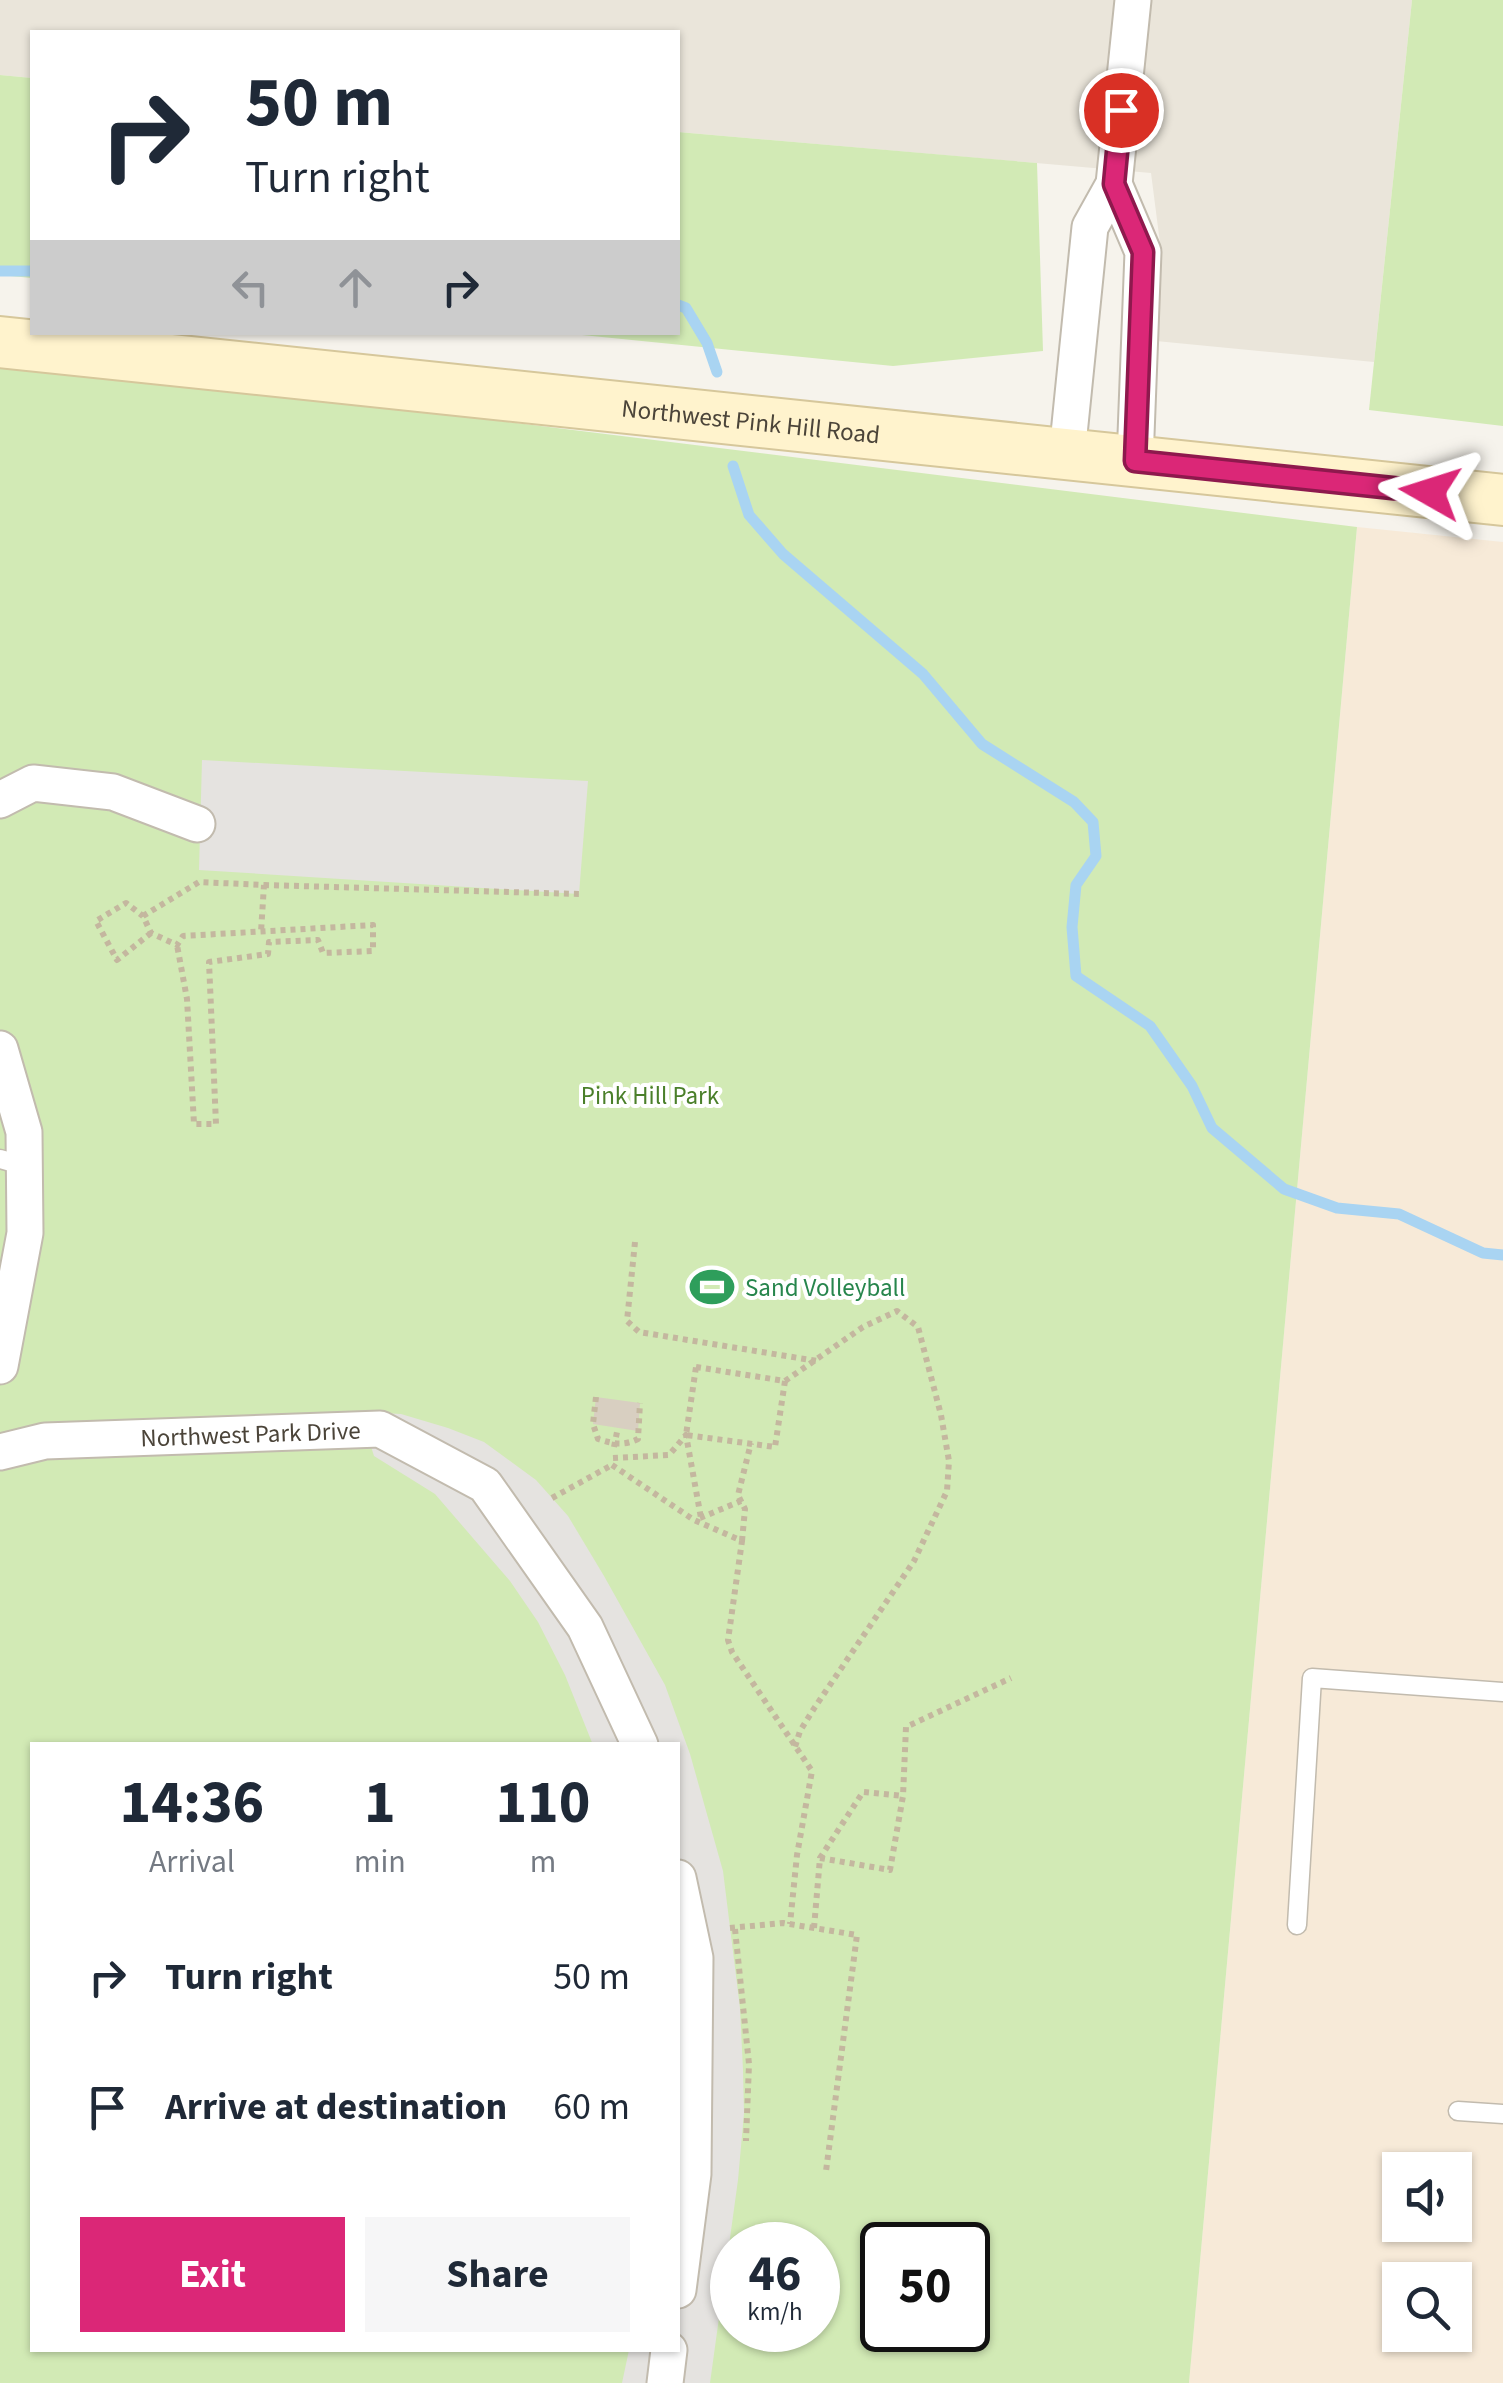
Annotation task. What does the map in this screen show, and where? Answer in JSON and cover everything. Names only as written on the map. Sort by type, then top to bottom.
[{"type":"main road","name":"Northwest Pink Hill Road","points":[[0,342],[1503,500]]},
{"type":"street","points":[[1068,454],[1090,226],[1114,184],[1133,0]]},
{"type":"street","points":[[1114,184],[1143,252],[1135,461]]},
{"type":"street","points":[[0,800],[34,784],[113,792],[197,824]]},
{"type":"street","points":[[0,1048],[24,1132],[12,1162],[25,1233],[0,1366]]},
{"type":"street","name":"Northwest Park Drive","points":[[0,1452],[46,1440],[380,1429],[485,1485],[585,1628],[639,1742]]},
{"type":"street","points":[[680,1887],[695,1958],[695,1978],[693,2174],[680,2275]]},
{"type":"street","points":[[665,2383],[669,2352]]},
{"type":"lane","points":[[1298,1925],[1312,1678],[1503,1692]]},
{"type":"lane","points":[[1458,2111],[1503,2114]]},
{"type":"path","points":[[143,916],[199,882],[580,894]]},
{"type":"path","points":[[262,932],[264,885]]},
{"type":"path","points":[[151,934],[117,960],[96,921],[126,904],[143,916],[151,934],[176,945]]},
{"type":"path","points":[[374,925],[373,951],[323,953],[318,940],[269,942],[268,954],[208,962],[216,1124],[194,1124],[187,999],[176,945],[184,936],[374,925]]},
{"type":"path","points":[[636,1242],[627,1321],[639,1332],[818,1361]]},
{"type":"path","points":[[697,1519],[686,1435],[696,1367],[785,1381],[863,1328],[898,1311],[918,1327],[941,1415],[949,1461],[947,1491],[914,1561],[815,1706],[795,1747]]},
{"type":"path","points":[[686,1435],[775,1448],[785,1381]]},
{"type":"path","points":[[596,1397],[594,1432],[598,1440],[615,1444],[625,1445],[638,1439],[640,1403]]},
{"type":"path","points":[[612,1461],[616,1432]]},
{"type":"path","points":[[552,1498],[612,1461],[668,1455],[686,1435]]},
{"type":"path","points":[[751,1443],[738,1495],[745,1509],[728,1640],[732,1652],[812,1771],[790,1924]]},
{"type":"path","points":[[612,1461],[697,1519],[742,1541]]},
{"type":"path","points":[[697,1519],[741,1501]]},
{"type":"path","points":[[820,1858],[890,1870],[904,1796],[906,1727],[1011,1678]]},
{"type":"path","points":[[814,1928],[820,1858],[863,1792],[904,1796]]},
{"type":"path","points":[[746,2142],[749,2064],[732,1928],[790,1924],[857,1935],[826,2170]]},
{"type":"shaded area","points":[[0,0],[1412,0],[1374,362],[1156,341],[1160,243],[1151,173],[680,132],[680,30],[30,30],[30,78],[0,75]]},
{"type":"shaded area","points":[[1357,527],[1503,542],[1503,2383],[1189,2383]]},
{"type":"shaded area","points":[[202,760],[588,781],[579,894],[199,870]]},
{"type":"shaded area","points":[[360,1412],[401,1414],[448,1428],[484,1442],[536,1480],[568,1516],[604,1576],[665,1685],[690,1754],[723,1871],[740,2008],[743,2070],[744,2113],[732,2222],[710,2222],[710,2352],[714,2352],[710,2383],[622,2383],[629,2352],[680,2352],[680,1742],[592,1742],[538,1622],[510,1581],[435,1494],[374,1456]]},
{"type":"green space","points":[[1412,0],[1503,0],[1503,426],[1369,410]]},
{"type":"green space","points":[[0,75],[30,78],[30,278],[0,275]]},
{"type":"green space","points":[[680,132],[1037,163],[1043,351],[893,366],[582,335],[680,335]]},
{"type":"green space","name":"Pink Hill Park","points":[[0,359],[1357,527],[1189,2383],[0,2383]]},
{"type":"building","points":[[596,1397],[640,1403],[638,1431],[593,1424]]},
{"type":"waterway","points":[[0,271],[30,271]]},
{"type":"waterway","points":[[680,306],[686,308],[707,343],[717,372]]},
{"type":"waterway","points":[[733,466],[749,515],[783,554],[923,674],[982,744],[1074,802],[1093,822],[1096,856],[1076,885],[1072,927],[1076,976],[1150,1026],[1192,1086],[1212,1128],[1284,1189],[1337,1208],[1399,1214],[1483,1253],[1503,1255]]},
{"type":"place","name":"Sand Volleyball","points":[[712,1287]]},
{"type":"route","points":[[1121,110],[1114,184],[1143,252],[1135,461],[1430,492]]}]
